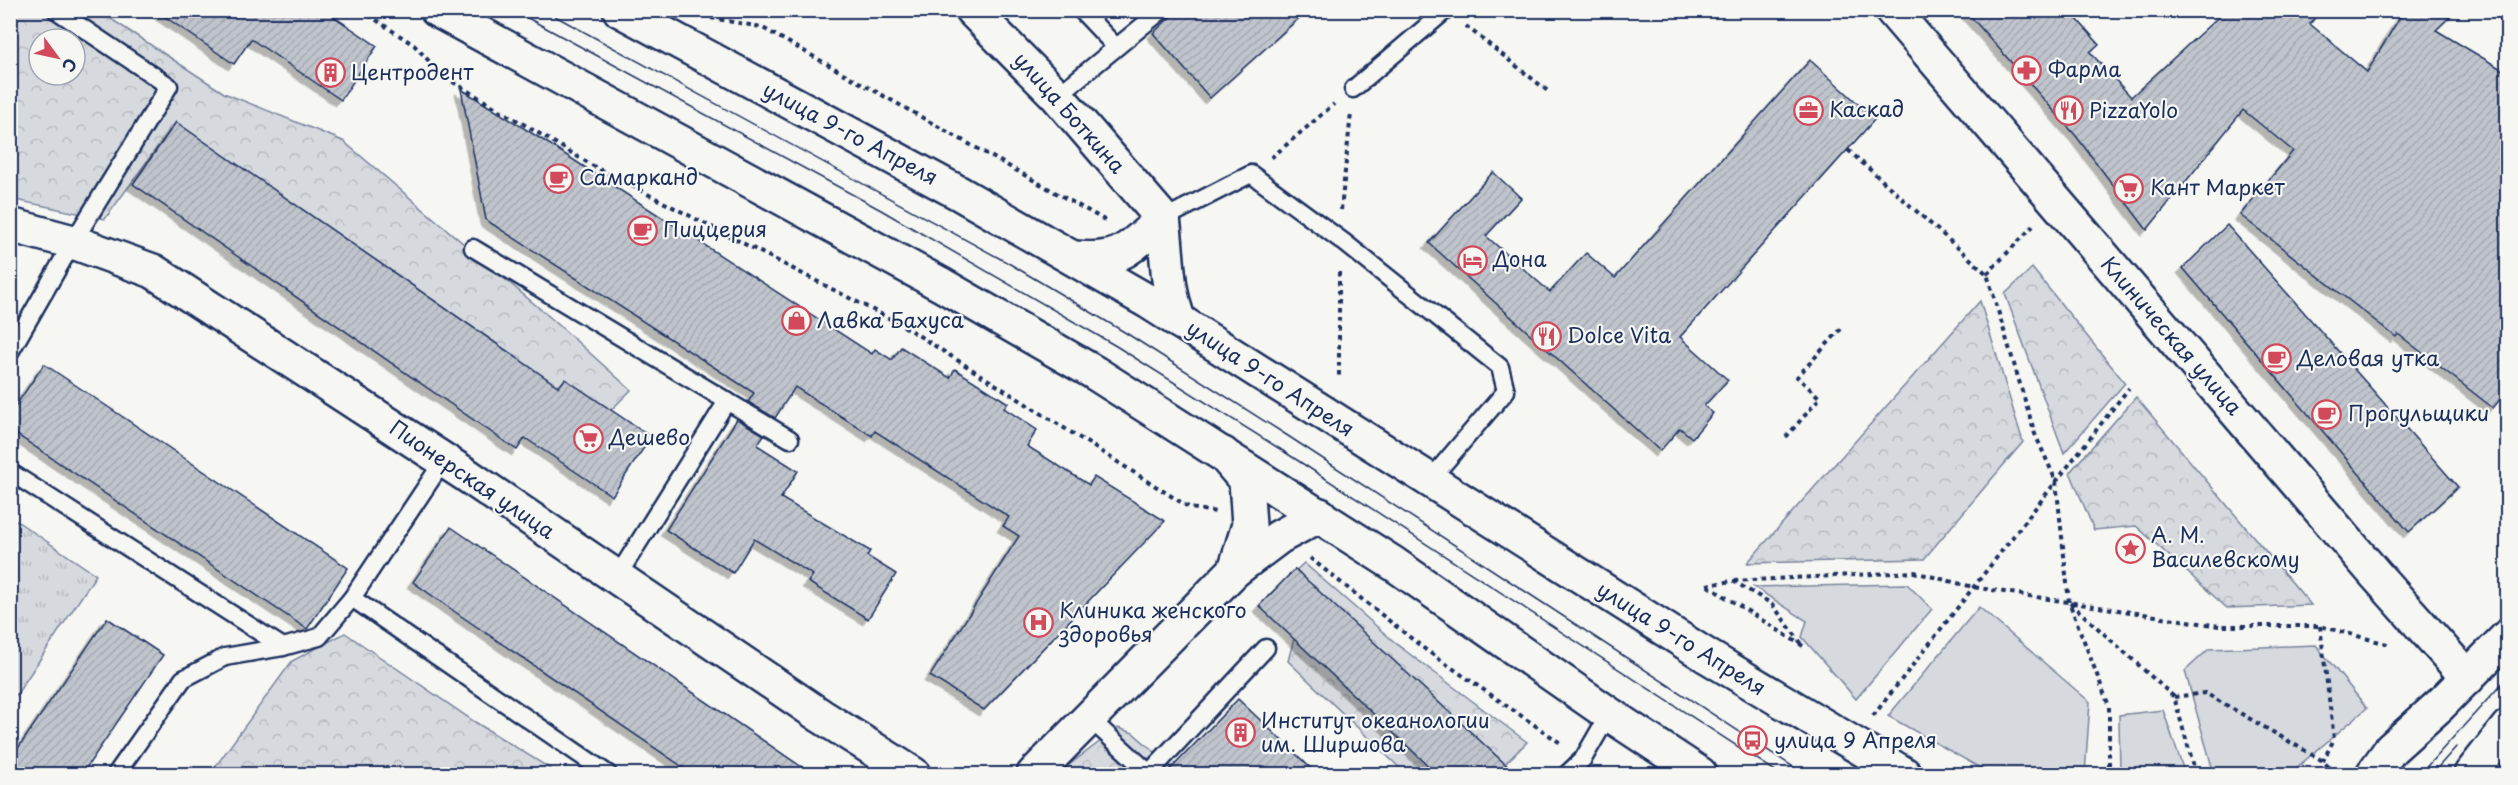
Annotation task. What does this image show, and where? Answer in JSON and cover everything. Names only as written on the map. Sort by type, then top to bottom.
[{"type":"main road","points":[[437,10],[942,285],[1095,373],[1394,564],[1609,714],[1700,774]]},
{"type":"main road","name":"улица 9-го Апреля","points":[[620,10],[1075,258],[1179,321],[1707,656],[1904,774]]},
{"type":"main road","name":"улица Боткина","points":[[972,10],[1058,96],[1162,219]]},
{"type":"main road","name":"Клиническая улица","points":[[1892,10],[2460,670]]},
{"type":"main road","points":[[1075,258],[1099,260],[1129,250],[1162,219]]},
{"type":"main road","points":[[1162,219],[1168,263],[1168,283],[1179,321]]},
{"type":"main road","name":"Пионерская улица","points":[[10,225],[73,242],[153,271],[444,460],[821,716],[913,774]]},
{"type":"main road","points":[[1222,452],[1246,481],[1249,525],[1235,570]]},
{"type":"main road","points":[[1034,774],[1235,570],[1279,537],[1320,515]]},
{"type":"main road","points":[[2359,774],[2382,762],[2460,670],[2508,636]]},
{"type":"main road","points":[[2470,774],[2508,727]]},
{"type":"lane","points":[[10,352],[73,242],[170,87],[56,10]]},
{"type":"lane","points":[[1080,10],[1116,47]]},
{"type":"lane","points":[[1058,96],[1162,10]]},
{"type":"lane","points":[[1353,88],[1446,11]]},
{"type":"lane","points":[[1162,219],[1251,174],[1346,243],[1500,367],[1506,391],[1429,481]]},
{"type":"lane","points":[[473,248],[790,439]]},
{"type":"lane","points":[[617,577],[727,401]]},
{"type":"lane","points":[[116,774],[183,679],[225,657],[283,647],[318,637],[352,598],[444,460]]},
{"type":"lane","points":[[10,472],[283,647]]},
{"type":"lane","points":[[352,598],[608,774]]},
{"type":"lane","points":[[1090,719],[1149,773],[1266,648]]},
{"type":"lane","points":[[1567,774],[1583,759],[1609,714]]},
{"type":"path","points":[[361,10],[414,45],[443,76],[595,167],[902,325],[1190,507],[1248,519]]},
{"type":"path","points":[[1446,11],[1549,92]]},
{"type":"path","points":[[711,18],[761,27],[1105,220],[1136,243]]},
{"type":"path","points":[[1251,174],[1353,88]]},
{"type":"path","points":[[1848,150],[1987,274],[2035,434],[2056,481],[2069,602],[2109,706],[2109,774]]},
{"type":"path","points":[[1987,274],[2013,247]]},
{"type":"path","points":[[1786,437],[1820,398],[1797,377],[1841,329]]},
{"type":"path","points":[[1870,720],[2129,388]]},
{"type":"path","points":[[1279,537],[1304,553],[1426,650],[1583,759]]},
{"type":"path","points":[[1733,581],[1772,604],[1803,646],[1707,585],[1733,581],[1914,572],[1973,588],[2219,626],[2319,626],[2396,646]]},
{"type":"path","points":[[2069,602],[2174,696],[2196,774]]},
{"type":"path","points":[[2319,626],[2334,739],[2323,761]]},
{"type":"path","points":[[2174,696],[2205,693],[2323,761],[2335,774]]},
{"type":"green space","points":[[11,11],[99,11],[224,93],[343,141],[552,319],[631,390],[611,410],[565,379],[559,387],[176,122],[105,219],[11,199]]},
{"type":"green space","points":[[2032,268],[2125,383],[2064,453],[2005,294]]},
{"type":"green space","points":[[1980,301],[2023,442],[1924,559],[1747,563]]},
{"type":"green space","points":[[2136,397],[2311,605],[2227,608],[2136,526],[2094,530],[2070,472]]},
{"type":"green space","points":[[11,517],[96,575],[11,703]]},
{"type":"green space","points":[[1304,563],[1399,646],[1527,742],[1495,774],[1406,774],[1288,661],[1297,627],[1268,596]]},
{"type":"green space","points":[[1907,584],[1932,609],[1856,699],[1802,637],[1807,621],[1754,587]]},
{"type":"green space","points":[[1979,607],[2090,702],[2085,774],[1991,774],[1888,716]]},
{"type":"green space","points":[[345,633],[475,722],[559,774],[210,774],[292,661]]},
{"type":"green space","points":[[2316,645],[2367,708],[2289,774],[2214,774],[2185,671],[2209,649]]},
{"type":"green space","points":[[2163,710],[2185,774],[2120,774],[2119,715]]},
{"type":"green space","points":[[1118,728],[1133,733],[1180,774],[1057,774]]},
{"type":"building","name":"Центродент","points":[[155,10],[324,10],[377,46],[341,100],[251,39],[234,64]]},
{"type":"building","points":[[1178,10],[1308,10],[1210,98],[1153,33]]},
{"type":"building","points":[[1965,10],[2069,10],[2099,44],[2090,52],[2131,97],[2226,10],[2321,10],[2310,24],[2367,72],[2404,10],[2457,10],[2436,30],[2508,73],[2508,390],[2493,408],[2398,334],[2396,337],[2240,215],[2293,151],[2243,110],[2147,230],[2076,136]]},
{"type":"building","points":[[1810,60],[1875,119],[1680,337],[1728,380],[1704,406],[1713,413],[1692,438],[1680,428],[1660,451],[1429,243],[1493,172],[1521,198],[1486,236],[1550,292],[1586,253],[1615,278]]},
{"type":"building","points":[[461,89],[872,354],[875,349],[892,360],[901,347],[950,378],[955,369],[1008,403],[1004,408],[1037,430],[1027,446],[1089,485],[1094,477],[1165,521],[984,710],[930,676],[1019,536],[1003,526],[1009,517],[875,431],[872,436],[795,387],[775,418],[748,402],[754,393],[486,220]]},
{"type":"building","points":[[176,122],[559,387],[565,379],[651,437],[612,496],[525,438],[517,450],[133,184]]},
{"type":"building","points":[[2227,225],[2458,487],[2409,532],[2183,268]]},
{"type":"building","points":[[44,364],[348,568],[307,629],[10,430],[10,414]]},
{"type":"building","points":[[737,419],[764,435],[757,445],[798,471],[781,498],[870,551],[867,556],[896,574],[868,619],[808,582],[813,575],[754,539],[733,573],[666,530]]},
{"type":"building","points":[[451,527],[812,774],[693,774],[458,614],[413,582]]},
{"type":"building","points":[[1295,569],[1516,774],[1437,774],[1259,606]]},
{"type":"building","points":[[107,618],[163,655],[82,774],[10,774],[10,760]]},
{"type":"building","name":"Институт океанологии им. Ширшова","points":[[1238,699],[1317,774],[1166,774]]},
{"type":"tram line","points":[[513,10],[881,210],[1116,346],[1280,449],[1780,774]]},
{"type":"tram line","points":[[544,10],[1010,264],[1126,333],[1288,436],[1804,774]]},
{"type":"tram line","points":[[2420,774],[2508,677]]},
{"type":"tram line","points":[[2432,774],[2456,747]]},
{"type":"place","name":"Фарма","points":[[2027,70]]},
{"type":"place","name":"Центродент","points":[[330,73]]},
{"type":"place","name":"Каскад","points":[[1808,110]]},
{"type":"place","name":"PizzaYolo","points":[[2068,111]]},
{"type":"place","name":"Самарканд","points":[[558,178]]},
{"type":"place","name":"Кант Маркет","points":[[2129,188]]},
{"type":"place","name":"Пиццерия","points":[[642,230]]},
{"type":"place","name":"Дона","points":[[1472,260]]},
{"type":"place","name":"Лавка Бахуса","points":[[796,321]]},
{"type":"place","name":"Dolce Vita","points":[[1546,336]]},
{"type":"place","name":"Деловая утка","points":[[2276,359]]},
{"type":"place","name":"Прогульщики","points":[[2327,414]]},
{"type":"place","name":"Дешево","points":[[588,438]]},
{"type":"place","name":"А. М. Василевскому","points":[[2130,548]]},
{"type":"place","name":"Клиника женского здоровья","points":[[1038,623]]},
{"type":"place","name":"Институт океанологии им. Ширшова","points":[[1240,733]]},
{"type":"place","name":"улица 9 Апреля","points":[[1753,741]]}]
